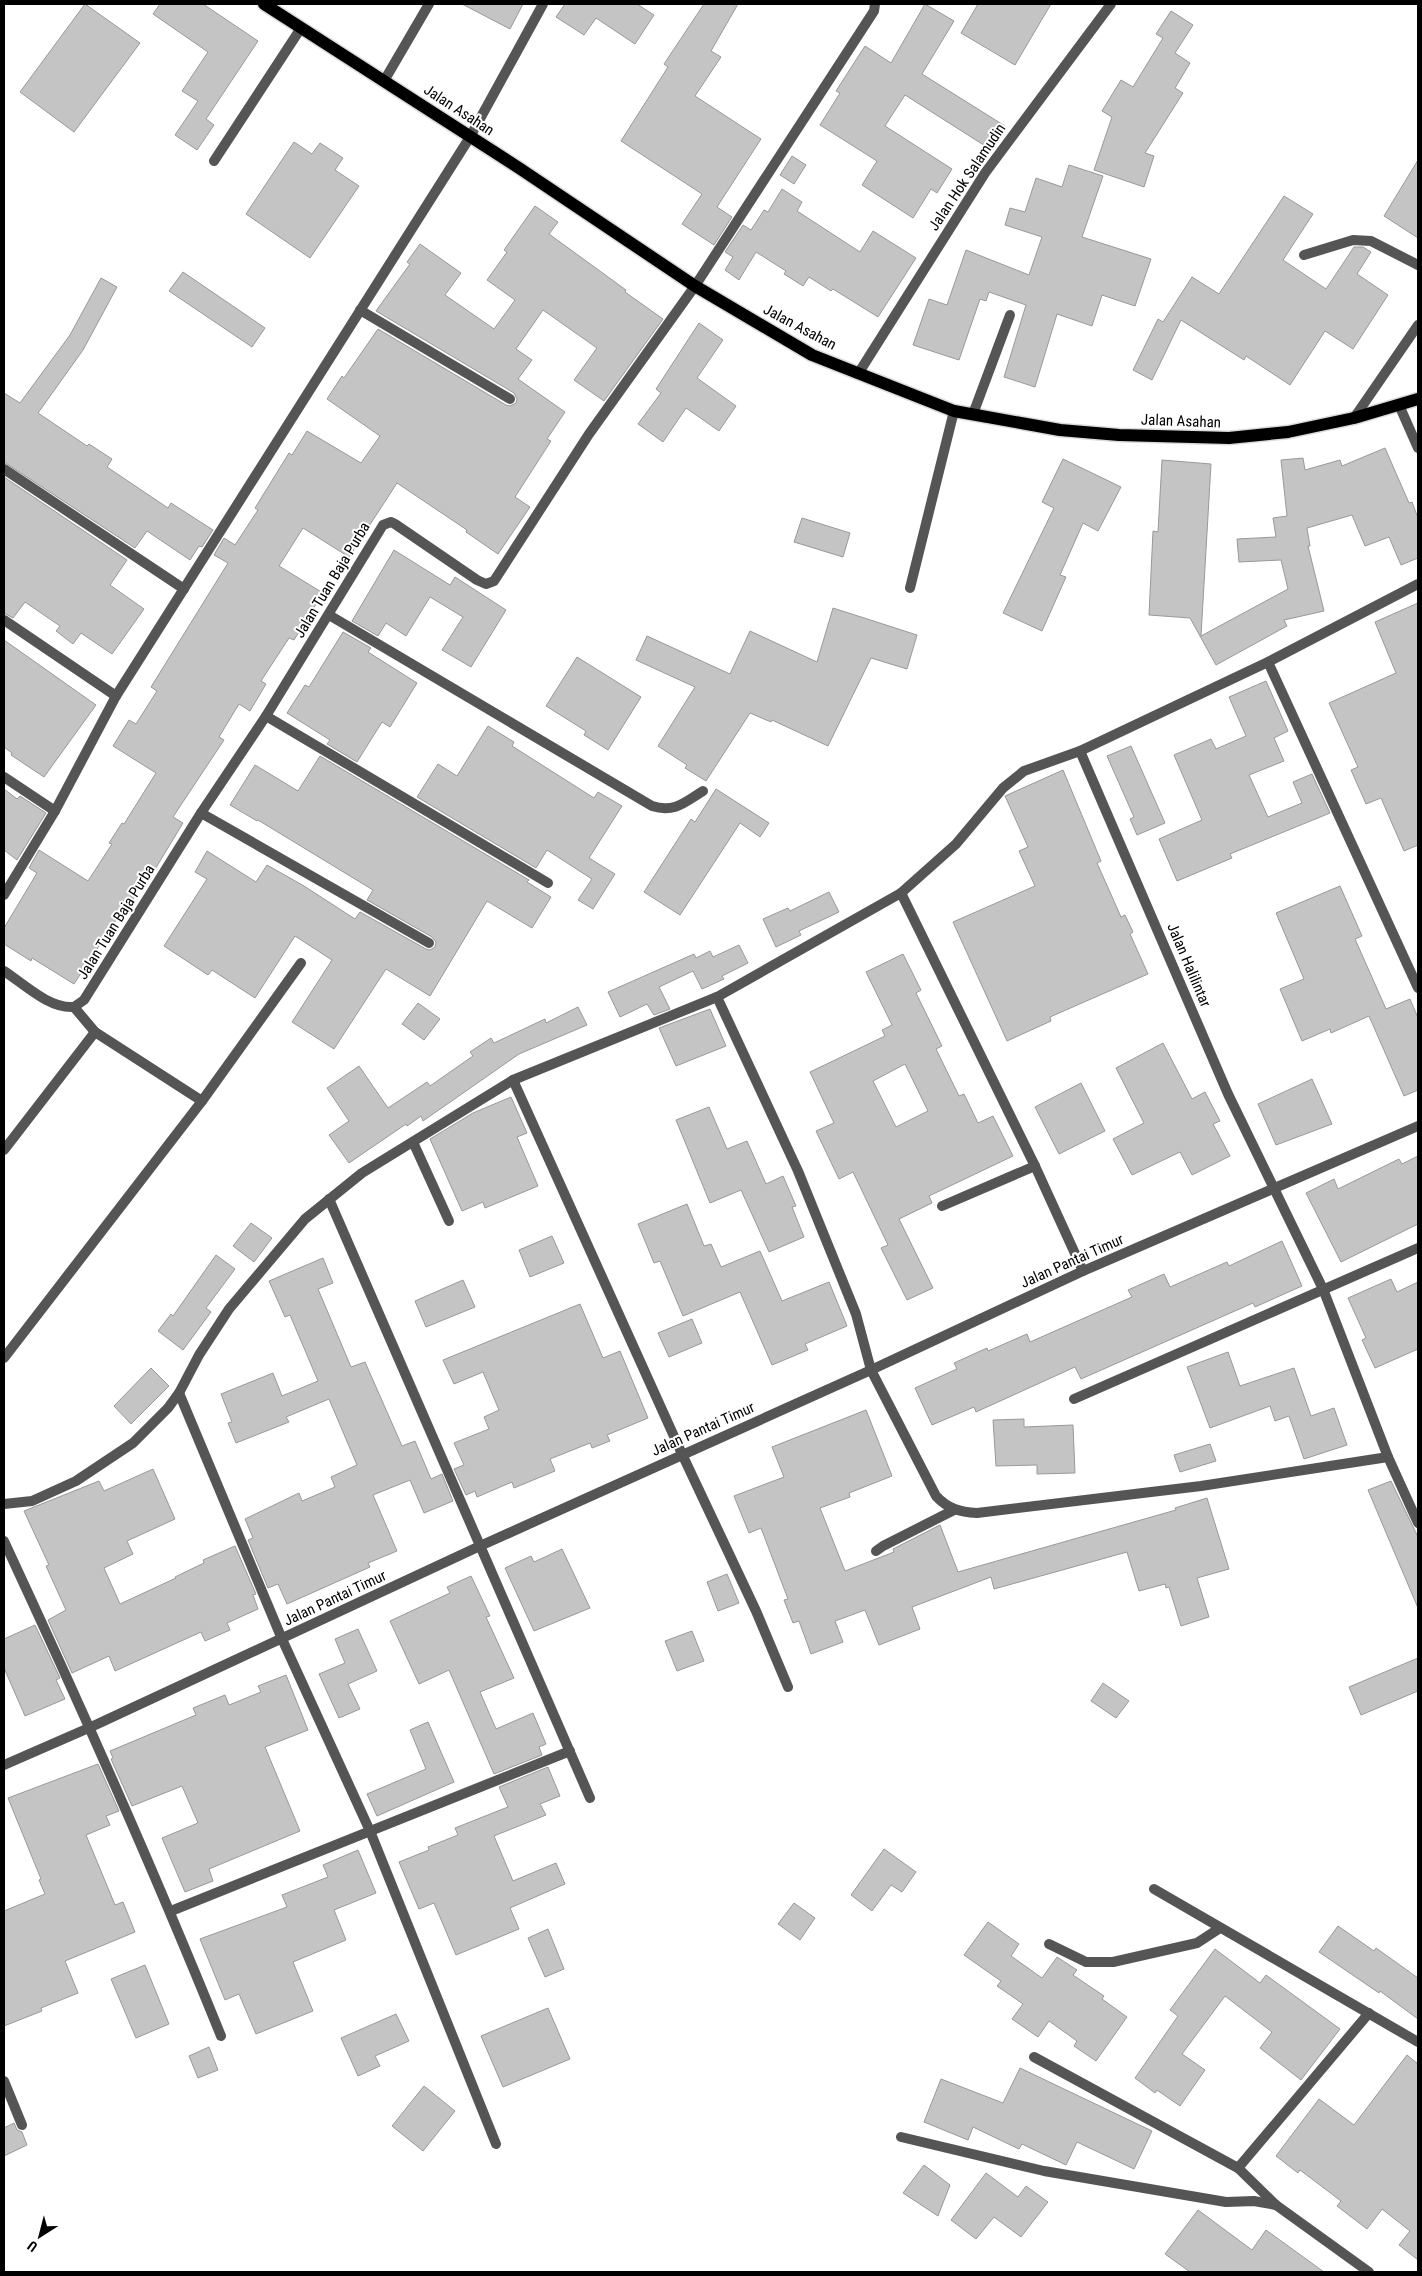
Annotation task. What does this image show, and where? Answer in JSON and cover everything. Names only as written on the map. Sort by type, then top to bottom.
[{"type":"main road","name":"Jalan Asahan","points":[[264,4],[470,136],[695,286],[812,355],[954,411],[1060,430],[1119,435],[1229,438],[1288,432],[1354,418],[1418,399]]},
{"type":"street","points":[[384,81],[430,4]]},
{"type":"street","points":[[4,895],[54,812],[116,696],[470,136],[543,4]]},
{"type":"street","points":[[695,286],[874,11],[875,4]]},
{"type":"street","name":"Jalan Hok Salamudin","points":[[858,374],[985,173],[1111,4]]},
{"type":"street","points":[[214,161],[301,28]]},
{"type":"street","points":[[1304,255],[1353,240],[1372,241],[1418,265]]},
{"type":"street","name":"Jalan Tuan Baja Purba","points":[[74,1007],[84,1000],[201,814],[266,716],[380,529],[387,522],[395,524],[477,580],[486,584],[494,581],[589,434],[695,286]]},
{"type":"street","points":[[360,310],[510,399]]},
{"type":"street","points":[[973,414],[1010,315]]},
{"type":"street","points":[[1354,418],[1418,325]]},
{"type":"street","points":[[1399,405],[1418,448]]},
{"type":"street","points":[[910,588],[954,411]]},
{"type":"street","points":[[4,468],[184,589]]},
{"type":"street","points":[[4,1504],[32,1501],[76,1480],[133,1444],[179,1393],[199,1355],[229,1309],[305,1219],[362,1173],[513,1080],[717,998],[901,894],[956,844],[1012,778],[1024,771],[1080,751],[1268,662],[1418,584]]},
{"type":"street","points":[[329,615],[652,806],[665,810],[674,808],[703,791]]},
{"type":"street","points":[[4,620],[116,696]]},
{"type":"street","points":[[1268,662],[1418,988]]},
{"type":"street","points":[[266,716],[548,883]]},
{"type":"street","name":"Jalan Halilintar","points":[[1080,751],[1224,1085],[1323,1289],[1388,1457],[1418,1523]]},
{"type":"street","points":[[4,777],[54,812]]},
{"type":"street","points":[[201,814],[428,943]]},
{"type":"street","points":[[901,894],[1035,1166],[1083,1272]]},
{"type":"street","points":[[4,1358],[202,1101],[301,963]]},
{"type":"street","points":[[4,971],[62,1008],[74,1007],[95,1032],[202,1101]]},
{"type":"street","points":[[717,998],[801,1180],[856,1314],[871,1370],[936,1496],[943,1504],[954,1510],[977,1513],[1191,1487],[1388,1457]]},
{"type":"street","points":[[4,1150],[95,1032]]},
{"type":"street","points":[[513,1080],[682,1454],[756,1611],[788,1687]]},
{"type":"street","name":"Jalan Pantai Timur","points":[[4,1765],[91,1727],[480,1546],[871,1370],[1083,1272],[1418,1126]]},
{"type":"street","points":[[413,1142],[449,1221]]},
{"type":"street","points":[[942,1206],[1035,1166]]},
{"type":"street","points":[[329,1199],[590,1798]]},
{"type":"street","points":[[1074,1400],[1418,1248]]},
{"type":"street","points":[[179,1393],[282,1639],[370,1831],[496,2144]]},
{"type":"street","points":[[876,1551],[954,1510]]},
{"type":"street","points":[[4,1541],[91,1727],[171,1911],[221,2036]]},
{"type":"street","points":[[171,1911],[570,1751]]},
{"type":"street","points":[[1154,1889],[1418,2042]]},
{"type":"street","points":[[1049,1944],[1086,1962],[1113,1962],[1197,1943],[1220,1928]]},
{"type":"street","points":[[1238,2168],[1369,2013]]},
{"type":"street","points":[[1034,2057],[1238,2168],[1276,2205],[1369,2272]]},
{"type":"street","points":[[4,2081],[22,2125]]},
{"type":"street","points":[[901,2137],[1044,2171],[1226,2202],[1254,2202],[1276,2205]]},
{"type":"building","points":[[85,4],[140,43],[74,132],[20,92]]},
{"type":"building","points":[[160,4],[203,4],[258,41],[206,119],[214,125],[197,150],[175,135],[198,101],[182,91],[208,52],[153,14]]},
{"type":"building","points":[[462,4],[523,4],[510,29]]},
{"type":"building","points":[[565,4],[637,4],[654,15],[635,44],[596,18],[584,35],[556,17]]},
{"type":"building","points":[[704,4],[738,4],[711,51],[721,57],[695,96],[761,139],[717,207],[732,217],[714,245],[682,224],[702,194],[621,141],[668,67],[664,64]]},
{"type":"building","points":[[925,4],[954,21],[922,74],[1005,126],[990,149],[905,95],[885,126],[952,169],[937,193],[931,189],[913,218],[862,185],[877,161],[820,125],[840,93],[836,91],[865,46],[891,63]]},
{"type":"building","points":[[978,4],[1051,4],[1015,65],[961,33]]},
{"type":"building","points":[[1171,11],[1193,25],[1175,53],[1190,63],[1175,88],[1183,93],[1145,153],[1154,156],[1144,187],[1094,170],[1112,117],[1102,111],[1121,80],[1133,87],[1163,38],[1156,34]]},
{"type":"building","points":[[294,142],[312,154],[320,143],[343,158],[335,170],[359,186],[310,258],[246,214]]},
{"type":"building","points":[[792,156],[806,165],[794,184],[780,175]]},
{"type":"building","points":[[1418,160],[1418,238],[1384,216]]},
{"type":"building","points":[[1069,165],[1103,176],[1082,237],[1151,259],[1135,306],[1102,295],[1092,326],[1057,314],[1035,387],[1004,377],[1026,305],[989,292],[986,301],[980,299],[959,360],[913,345],[929,299],[947,305],[966,250],[1029,275],[1042,237],[1005,225],[1010,208],[1025,212],[1036,178],[1062,187]]},
{"type":"building","points":[[782,189],[802,202],[797,211],[860,252],[873,231],[916,258],[878,317],[833,289],[831,291],[809,277],[803,286],[784,274],[786,271],[756,252],[739,280],[725,270],[733,257],[725,252],[743,225],[751,230],[764,210],[768,212]]},
{"type":"building","points":[[1284,196],[1313,214],[1283,260],[1326,289],[1354,247],[1363,247],[1371,252],[1357,274],[1388,295],[1353,349],[1325,331],[1290,385],[1246,356],[1244,360],[1181,320],[1152,380],[1133,370],[1158,319],[1163,322],[1192,277],[1219,294]]},
{"type":"building","points":[[535,206],[558,222],[549,234],[663,319],[604,401],[574,380],[597,348],[543,310],[516,349],[532,360],[518,379],[565,412],[547,439],[551,441],[515,497],[530,507],[498,554],[466,532],[467,530],[397,483],[349,557],[303,528],[279,566],[323,593],[294,640],[289,638],[261,681],[266,684],[250,711],[239,704],[219,737],[224,740],[173,817],[183,823],[154,871],[149,867],[131,897],[134,898],[123,916],[120,914],[74,984],[32,958],[31,961],[4,944],[4,928],[37,873],[29,868],[39,850],[88,881],[112,844],[109,843],[122,823],[124,824],[156,773],[113,746],[129,720],[136,724],[157,691],[151,687],[228,563],[214,555],[224,538],[235,545],[258,510],[255,508],[289,453],[292,455],[307,431],[361,463],[380,436],[327,399],[378,329],[506,405],[510,406],[516,403],[517,399],[514,393],[376,311],[410,264],[407,262],[420,244],[461,273],[445,295],[494,329],[515,300],[487,280],[507,252],[504,250]]},
{"type":"building","points":[[183,272],[265,328],[252,347],[169,291]]},
{"type":"building","points":[[101,278],[117,287],[83,350],[38,413],[87,446],[89,444],[112,459],[107,467],[168,508],[171,503],[213,530],[202,547],[199,546],[190,560],[147,531],[135,548],[4,462],[4,393],[20,403],[70,335]]},
{"type":"building","points":[[699,323],[723,340],[697,378],[736,406],[719,431],[686,408],[663,442],[638,424],[661,393],[656,389]]},
{"type":"building","points":[[1385,448],[1409,503],[1412,502],[1418,518],[1418,558],[1401,565],[1389,537],[1365,546],[1352,515],[1307,528],[1310,546],[1308,546],[1324,611],[1284,620],[1287,626],[1216,665],[1190,618],[1149,615],[1153,531],[1158,532],[1162,460],[1211,464],[1201,636],[1288,589],[1281,560],[1239,562],[1237,539],[1276,537],[1273,518],[1287,516],[1281,460],[1303,458],[1305,470],[1340,460],[1342,466]]},
{"type":"building","points":[[1063,459],[1121,487],[1098,531],[1083,523],[1060,575],[1066,577],[1042,631],[1003,613],[1054,508],[1042,502]]},
{"type":"building","points":[[4,477],[127,560],[110,585],[144,609],[112,654],[81,633],[73,644],[56,631],[60,626],[25,602],[13,618],[4,613]]},
{"type":"building","points":[[802,518],[850,533],[843,557],[794,542]]},
{"type":"building","points":[[394,550],[450,585],[455,577],[506,610],[471,667],[442,650],[463,617],[430,597],[406,636],[386,623],[378,636],[352,621]]},
{"type":"building","points":[[1418,603],[1418,845],[1404,851],[1381,798],[1366,804],[1351,770],[1358,767],[1329,703],[1396,673],[1375,622]]},
{"type":"building","points":[[833,608],[917,635],[907,669],[871,658],[828,746],[772,720],[771,722],[750,713],[706,781],[685,768],[687,765],[658,746],[695,687],[636,660],[647,636],[730,674],[750,631],[817,662]]},
{"type":"building","points":[[343,632],[371,648],[368,652],[417,683],[390,727],[382,722],[357,762],[327,744],[330,740],[287,713],[305,685],[309,687]]},
{"type":"building","points":[[4,640],[96,705],[44,777],[11,755],[12,753],[4,747]]},
{"type":"building","points":[[577,657],[641,697],[608,750],[584,735],[586,731],[546,706]]},
{"type":"building","points":[[1266,681],[1288,731],[1274,738],[1284,761],[1249,775],[1268,817],[1302,803],[1293,782],[1312,774],[1330,813],[1230,854],[1232,858],[1177,881],[1159,839],[1202,820],[1174,755],[1211,739],[1216,749],[1246,736],[1229,697]]},
{"type":"building","points":[[488,726],[514,742],[512,746],[594,798],[598,792],[622,806],[589,858],[615,874],[593,909],[578,900],[592,879],[547,850],[536,868],[417,797],[438,764],[457,776]]},
{"type":"building","points":[[1131,746],[1165,823],[1137,835],[1130,819],[1134,817],[1107,756]]},
{"type":"building","points":[[320,756],[529,880],[527,882],[551,897],[532,928],[487,901],[430,996],[386,969],[334,1049],[292,1022],[332,960],[295,936],[255,998],[212,970],[208,975],[164,946],[207,879],[195,872],[207,851],[256,882],[267,865],[355,919],[360,912],[426,949],[430,950],[435,947],[436,942],[432,937],[367,900],[373,890],[230,805],[255,765],[298,791]]},
{"type":"building","points":[[1063,770],[1101,861],[1097,863],[1121,917],[1125,915],[1133,932],[1130,934],[1148,974],[1050,1017],[1051,1021],[1007,1041],[953,922],[1035,886],[1019,851],[1028,847],[1005,796]]},
{"type":"building","points":[[4,789],[17,799],[20,796],[46,813],[17,860],[4,850]]},
{"type":"building","points":[[716,789],[769,823],[760,837],[740,823],[680,915],[644,892],[691,819],[695,822]]},
{"type":"building","points":[[1340,886],[1362,936],[1355,939],[1386,1009],[1410,999],[1418,1018],[1418,1090],[1404,1096],[1369,1016],[1331,1033],[1330,1029],[1302,1041],[1280,989],[1304,979],[1276,913]]},
{"type":"building","points":[[829,892],[839,912],[799,931],[801,935],[776,947],[763,919],[788,908],[790,911]]},
{"type":"building","points":[[739,945],[748,963],[722,976],[724,979],[702,989],[693,971],[659,987],[670,1009],[654,1015],[647,1004],[620,1017],[608,992],[694,954],[696,958],[710,951],[713,957]]},
{"type":"building","points":[[903,954],[921,990],[916,993],[942,1046],[936,1049],[959,1096],[964,1094],[978,1123],[993,1116],[1013,1156],[929,1196],[932,1203],[899,1219],[933,1288],[907,1300],[881,1248],[888,1245],[853,1172],[839,1179],[816,1131],[834,1123],[810,1072],[885,1036],[882,1030],[892,1025],[866,972]],"holes":[[[905,1064],[928,1111],[896,1127],[873,1081]]]},
{"type":"building","points":[[418,1003],[440,1019],[424,1040],[402,1024]]},
{"type":"building","points":[[578,1007],[587,1025],[519,1054],[423,1121],[421,1116],[407,1126],[406,1124],[349,1163],[329,1135],[349,1121],[327,1088],[359,1066],[388,1108],[427,1082],[430,1086],[473,1056],[470,1052],[491,1038],[494,1043],[545,1019],[546,1023]]},
{"type":"building","points":[[710,1009],[726,1046],[676,1066],[659,1028]]},
{"type":"building","points":[[1163,1043],[1192,1099],[1205,1092],[1220,1121],[1213,1124],[1230,1156],[1192,1175],[1180,1152],[1132,1175],[1113,1139],[1144,1123],[1116,1068]]},
{"type":"building","points":[[1312,1079],[1332,1124],[1276,1145],[1258,1104]]},
{"type":"building","points":[[1081,1083],[1105,1131],[1059,1154],[1035,1107]]},
{"type":"building","points":[[511,1097],[527,1133],[517,1137],[538,1186],[485,1208],[483,1202],[462,1211],[430,1139],[473,1113]]},
{"type":"building","points":[[709,1107],[727,1149],[747,1141],[766,1184],[783,1176],[796,1206],[792,1207],[804,1237],[769,1252],[741,1190],[710,1203],[676,1120]]},
{"type":"building","points":[[1418,1156],[1418,1224],[1341,1262],[1306,1193],[1334,1179],[1338,1189],[1399,1159],[1402,1164]]},
{"type":"building","points":[[687,1204],[704,1246],[711,1244],[721,1267],[760,1251],[782,1301],[829,1282],[847,1326],[805,1344],[808,1350],[772,1365],[740,1292],[683,1316],[660,1261],[654,1263],[638,1224]]},
{"type":"building","points":[[251,1223],[272,1238],[254,1262],[233,1246]]},
{"type":"building","points":[[552,1236],[564,1263],[530,1277],[519,1250]]},
{"type":"building","points":[[1282,1241],[1302,1286],[1255,1307],[1253,1303],[1081,1379],[1075,1367],[976,1412],[974,1407],[932,1425],[915,1388],[957,1369],[954,1363],[987,1348],[988,1351],[1027,1334],[1030,1342],[1132,1297],[1128,1290],[1164,1274],[1170,1287],[1227,1262],[1229,1266]]},
{"type":"building","points":[[216,1255],[235,1269],[206,1308],[211,1312],[183,1350],[158,1331],[171,1314],[173,1316]]},
{"type":"building","points":[[323,1258],[333,1283],[318,1289],[351,1367],[365,1362],[402,1446],[415,1441],[431,1479],[442,1474],[453,1501],[424,1513],[410,1480],[373,1495],[397,1551],[368,1563],[370,1567],[287,1604],[278,1584],[268,1588],[248,1540],[253,1538],[245,1519],[299,1493],[302,1501],[335,1487],[331,1477],[357,1465],[329,1399],[286,1417],[289,1422],[236,1443],[228,1423],[232,1422],[221,1394],[273,1373],[282,1396],[318,1381],[290,1315],[285,1317],[269,1281]]},
{"type":"building","points":[[1391,1279],[1397,1292],[1418,1282],[1418,1349],[1375,1368],[1362,1340],[1366,1338],[1348,1298]]},
{"type":"building","points":[[463,1280],[475,1307],[426,1327],[415,1301]]},
{"type":"building","points":[[580,1304],[603,1358],[620,1351],[648,1418],[607,1435],[610,1441],[592,1448],[590,1443],[550,1459],[555,1471],[514,1488],[512,1482],[477,1497],[475,1491],[466,1495],[454,1469],[464,1465],[454,1443],[489,1429],[484,1417],[499,1410],[483,1372],[454,1384],[443,1360]]},
{"type":"building","points":[[692,1319],[702,1343],[669,1357],[658,1333]]},
{"type":"building","points":[[1228,1352],[1240,1386],[1294,1368],[1311,1416],[1334,1408],[1347,1445],[1304,1459],[1289,1416],[1275,1421],[1270,1406],[1210,1428],[1187,1367]]},
{"type":"building","points":[[151,1368],[169,1386],[131,1424],[114,1406]]},
{"type":"building","points":[[866,1410],[892,1476],[849,1493],[850,1497],[820,1508],[845,1571],[894,1552],[893,1549],[940,1525],[958,1572],[1176,1510],[1175,1508],[1207,1498],[1229,1569],[1197,1578],[1209,1617],[1181,1626],[1169,1587],[1166,1588],[1165,1584],[1139,1591],[1127,1552],[994,1589],[991,1577],[912,1607],[920,1629],[879,1645],[865,1610],[835,1621],[843,1642],[811,1654],[799,1621],[793,1623],[784,1600],[788,1599],[761,1528],[749,1533],[734,1496],[784,1477],[772,1447]]},
{"type":"building","points":[[1024,1419],[1024,1427],[1073,1425],[1075,1473],[1037,1474],[1037,1465],[996,1466],[993,1420]]},
{"type":"building","points":[[1210,1444],[1216,1461],[1180,1472],[1174,1455]]},
{"type":"building","points":[[153,1469],[175,1519],[127,1541],[133,1554],[104,1568],[120,1604],[176,1578],[204,1563],[203,1560],[235,1546],[256,1594],[253,1595],[258,1609],[227,1623],[230,1630],[205,1641],[201,1632],[115,1671],[109,1656],[72,1673],[48,1620],[66,1610],[46,1566],[49,1565],[24,1511],[99,1481],[104,1491]]},
{"type":"building","points":[[1391,1481],[1418,1537],[1418,1608],[1368,1490]]},
{"type":"building","points":[[562,1549],[590,1608],[534,1631],[505,1568],[531,1556],[534,1562]]},
{"type":"building","points":[[727,1574],[739,1603],[718,1611],[707,1582]]},
{"type":"building","points":[[471,1576],[490,1616],[486,1617],[514,1678],[480,1692],[496,1729],[533,1713],[546,1744],[539,1747],[542,1755],[494,1774],[449,1670],[419,1684],[390,1621],[450,1593],[447,1587]]},
{"type":"building","points":[[35,1625],[60,1678],[56,1680],[65,1699],[25,1716],[4,1668],[4,1639]]},
{"type":"building","points":[[358,1629],[377,1671],[348,1684],[360,1709],[339,1718],[319,1674],[345,1663],[335,1639]]},
{"type":"building","points":[[692,1631],[704,1661],[677,1671],[665,1641]]},
{"type":"building","points":[[1418,1658],[1418,1691],[1361,1715],[1349,1687]]},
{"type":"building","points":[[286,1675],[308,1730],[265,1747],[300,1831],[209,1869],[213,1881],[185,1892],[162,1838],[198,1823],[182,1786],[132,1806],[111,1759],[113,1758],[110,1751],[196,1715],[193,1708],[225,1695],[229,1705],[261,1692],[258,1686]]},
{"type":"building","points":[[1103,1683],[1129,1701],[1116,1718],[1091,1701]]},
{"type":"building","points":[[428,1722],[454,1782],[377,1816],[367,1794],[426,1769],[410,1730]]},
{"type":"building","points":[[98,1764],[119,1811],[106,1816],[110,1825],[86,1835],[115,1905],[123,1902],[135,1932],[65,1961],[78,1993],[41,2008],[42,2011],[4,2026],[4,1911],[45,1894],[39,1880],[41,1879],[8,1798]]},
{"type":"building","points":[[548,1767],[560,1796],[540,1804],[546,1815],[494,1836],[513,1881],[556,1863],[565,1884],[510,1908],[519,1929],[456,1955],[434,1903],[419,1909],[399,1862],[429,1850],[428,1847],[458,1835],[455,1828],[508,1807],[499,1787]]},
{"type":"building","points":[[884,1849],[916,1872],[902,1892],[891,1885],[872,1911],[851,1895]]},
{"type":"building","points":[[358,1850],[376,1893],[334,1910],[346,1940],[293,1962],[313,2011],[256,2034],[239,1994],[225,2000],[200,1939],[287,1907],[282,1895],[328,1877],[323,1865]]},
{"type":"building","points":[[794,1903],[815,1918],[800,1940],[778,1924]]},
{"type":"building","points":[[988,1922],[1019,1944],[1011,1956],[1042,1978],[1057,1957],[1077,1970],[1073,1975],[1104,1996],[1102,1999],[1127,2017],[1096,2061],[1074,2046],[1077,2041],[1049,2021],[1038,2037],[1012,2019],[1023,2004],[997,1986],[1001,1981],[964,1955]]},
{"type":"building","points":[[1338,1926],[1374,1951],[1376,1948],[1418,1978],[1418,2019],[1380,1991],[1379,1993],[1319,1952]]},
{"type":"building","points":[[548,1929],[564,1969],[545,1977],[528,1938]]},
{"type":"building","points":[[1215,1949],[1260,1983],[1266,1975],[1340,2029],[1301,2080],[1260,2048],[1272,2032],[1225,1996],[1182,2054],[1205,2070],[1180,2106],[1157,2090],[1155,2093],[1135,2078],[1178,2016],[1170,2010]]},
{"type":"building","points":[[145,1965],[169,2024],[136,2038],[111,1979]]},
{"type":"building","points":[[548,2008],[570,2059],[503,2087],[481,2036]]},
{"type":"building","points":[[396,2014],[409,2041],[375,2056],[380,2066],[358,2076],[341,2038]]},
{"type":"building","points":[[209,2047],[218,2070],[198,2078],[189,2056]]},
{"type":"building","points":[[1407,2055],[1418,2064],[1418,2260],[1399,2245],[1410,2231],[1382,2209],[1367,2229],[1337,2206],[1341,2201],[1300,2170],[1298,2173],[1276,2156],[1319,2099],[1354,2125]]},
{"type":"building","points":[[1020,2068],[1152,2131],[1134,2169],[1077,2142],[1066,2165],[1022,2144],[1019,2149],[973,2127],[968,2140],[924,2122],[941,2079],[1003,2103]]},
{"type":"building","points":[[424,2086],[455,2111],[423,2151],[392,2126]]},
{"type":"building","points":[[14,2123],[17,2130],[22,2132],[27,2145],[4,2156],[4,2128]]},
{"type":"building","points":[[924,2165],[950,2185],[938,2216],[903,2193]]},
{"type":"building","points":[[986,2173],[1018,2197],[1026,2186],[1048,2202],[1021,2237],[994,2217],[976,2239],[951,2220]]},
{"type":"building","points":[[1198,2210],[1252,2250],[1266,2230],[1324,2272],[1190,2272],[1165,2254]]}]
